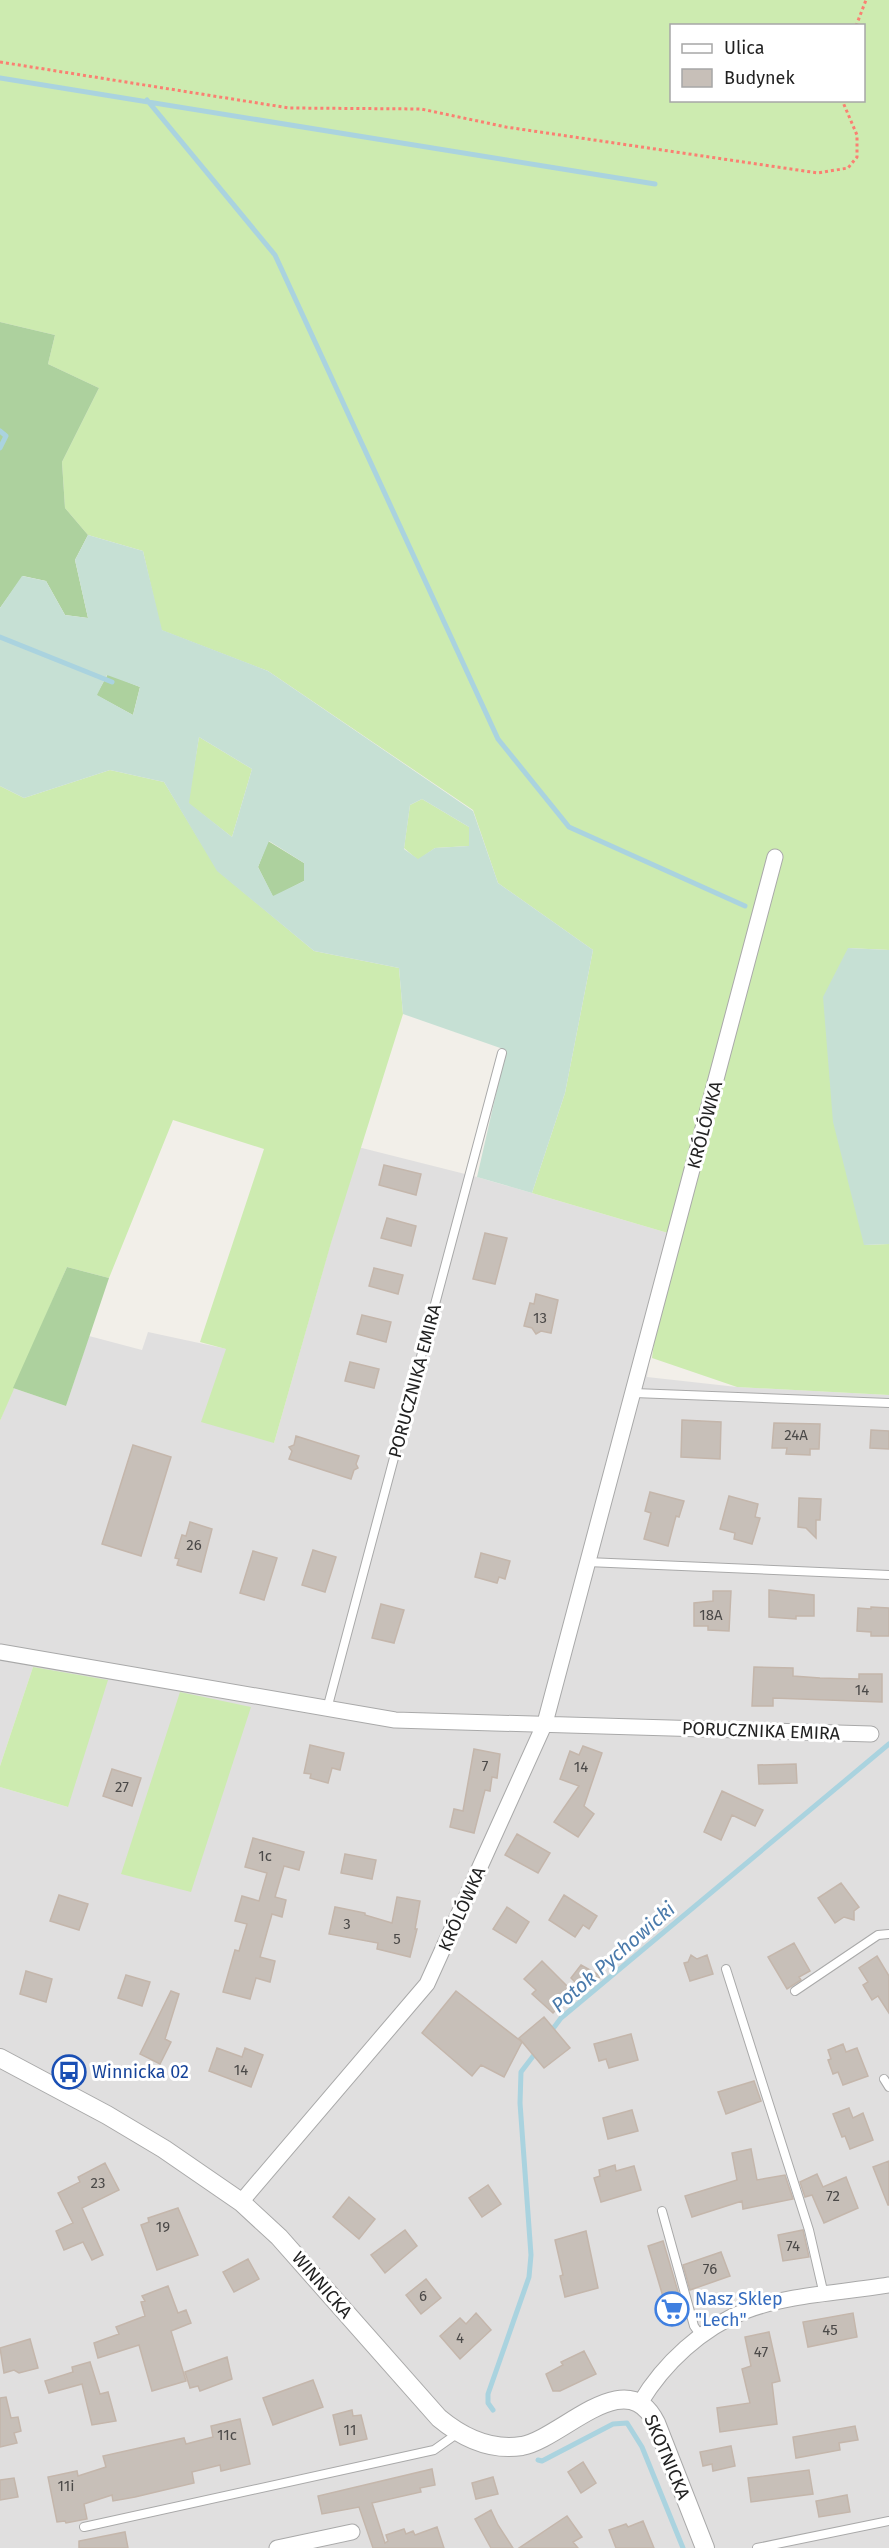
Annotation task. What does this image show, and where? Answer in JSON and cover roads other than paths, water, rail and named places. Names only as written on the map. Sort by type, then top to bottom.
[{"type":"street","name":"KRÓLÓWKA","points":[[241,2202],[427,1984],[545,1723],[775,857]]},
{"type":"street","name":"PORUCZNIKA EMIRA","points":[[0,1652],[394,1720],[871,1734]]},
{"type":"street","name":"WINNICKA","points":[[0,2058],[136,2132],[209,2178],[241,2202],[279,2237],[439,2418],[458,2433],[487,2445],[507,2447],[523,2445],[545,2438],[610,2400],[624,2399],[640,2403]]},
{"type":"street","name":"SKOTNICKA","points":[[705,2548],[656,2422],[648,2409],[640,2403],[662,2371],[701,2336],[746,2311],[889,2285]]},
{"type":"street","points":[[277,2548],[352,2532]]},
{"type":"lane","name":"PORUCZNIKA EMIRA","points":[[327,1709],[502,1053]]},
{"type":"lane","points":[[634,1393],[889,1403]]},
{"type":"lane","points":[[587,1562],[889,1575]]},
{"type":"lane","points":[[795,1991],[878,1935],[889,1934]]},
{"type":"lane","points":[[726,1969],[809,2230],[824,2295]]},
{"type":"lane","points":[[663,2211],[694,2326],[701,2336]]},
{"type":"lane","points":[[84,2527],[434,2450],[458,2433]]},
{"type":"lane","points":[[757,2548],[889,2522]]},
{"type":"waterway","points":[[0,78],[655,184]]},
{"type":"waterway","points":[[147,100],[275,255],[498,739],[569,827],[745,906]]},
{"type":"waterway","points":[[0,431],[6,436],[0,448]]},
{"type":"waterway","points":[[0,637],[112,682]]},
{"type":"waterway","name":"Potok Pychowicki","points":[[549,2034],[561,2018],[889,1744]]},
{"type":"waterway","name":"Potok Pychowicki","points":[[493,2410],[488,2403],[488,2394],[529,2277],[531,2255],[520,2103],[521,2072],[537,2051]]},
{"type":"waterway","points":[[538,2460],[542,2461],[613,2424],[627,2423],[642,2447],[683,2548]]},
{"type":"place","name":"Winnicka 02","points":[[69,2072]]},
{"type":"place","name":"Nasz Sklep \"Lech\"","points":[[672,2309]]}]
